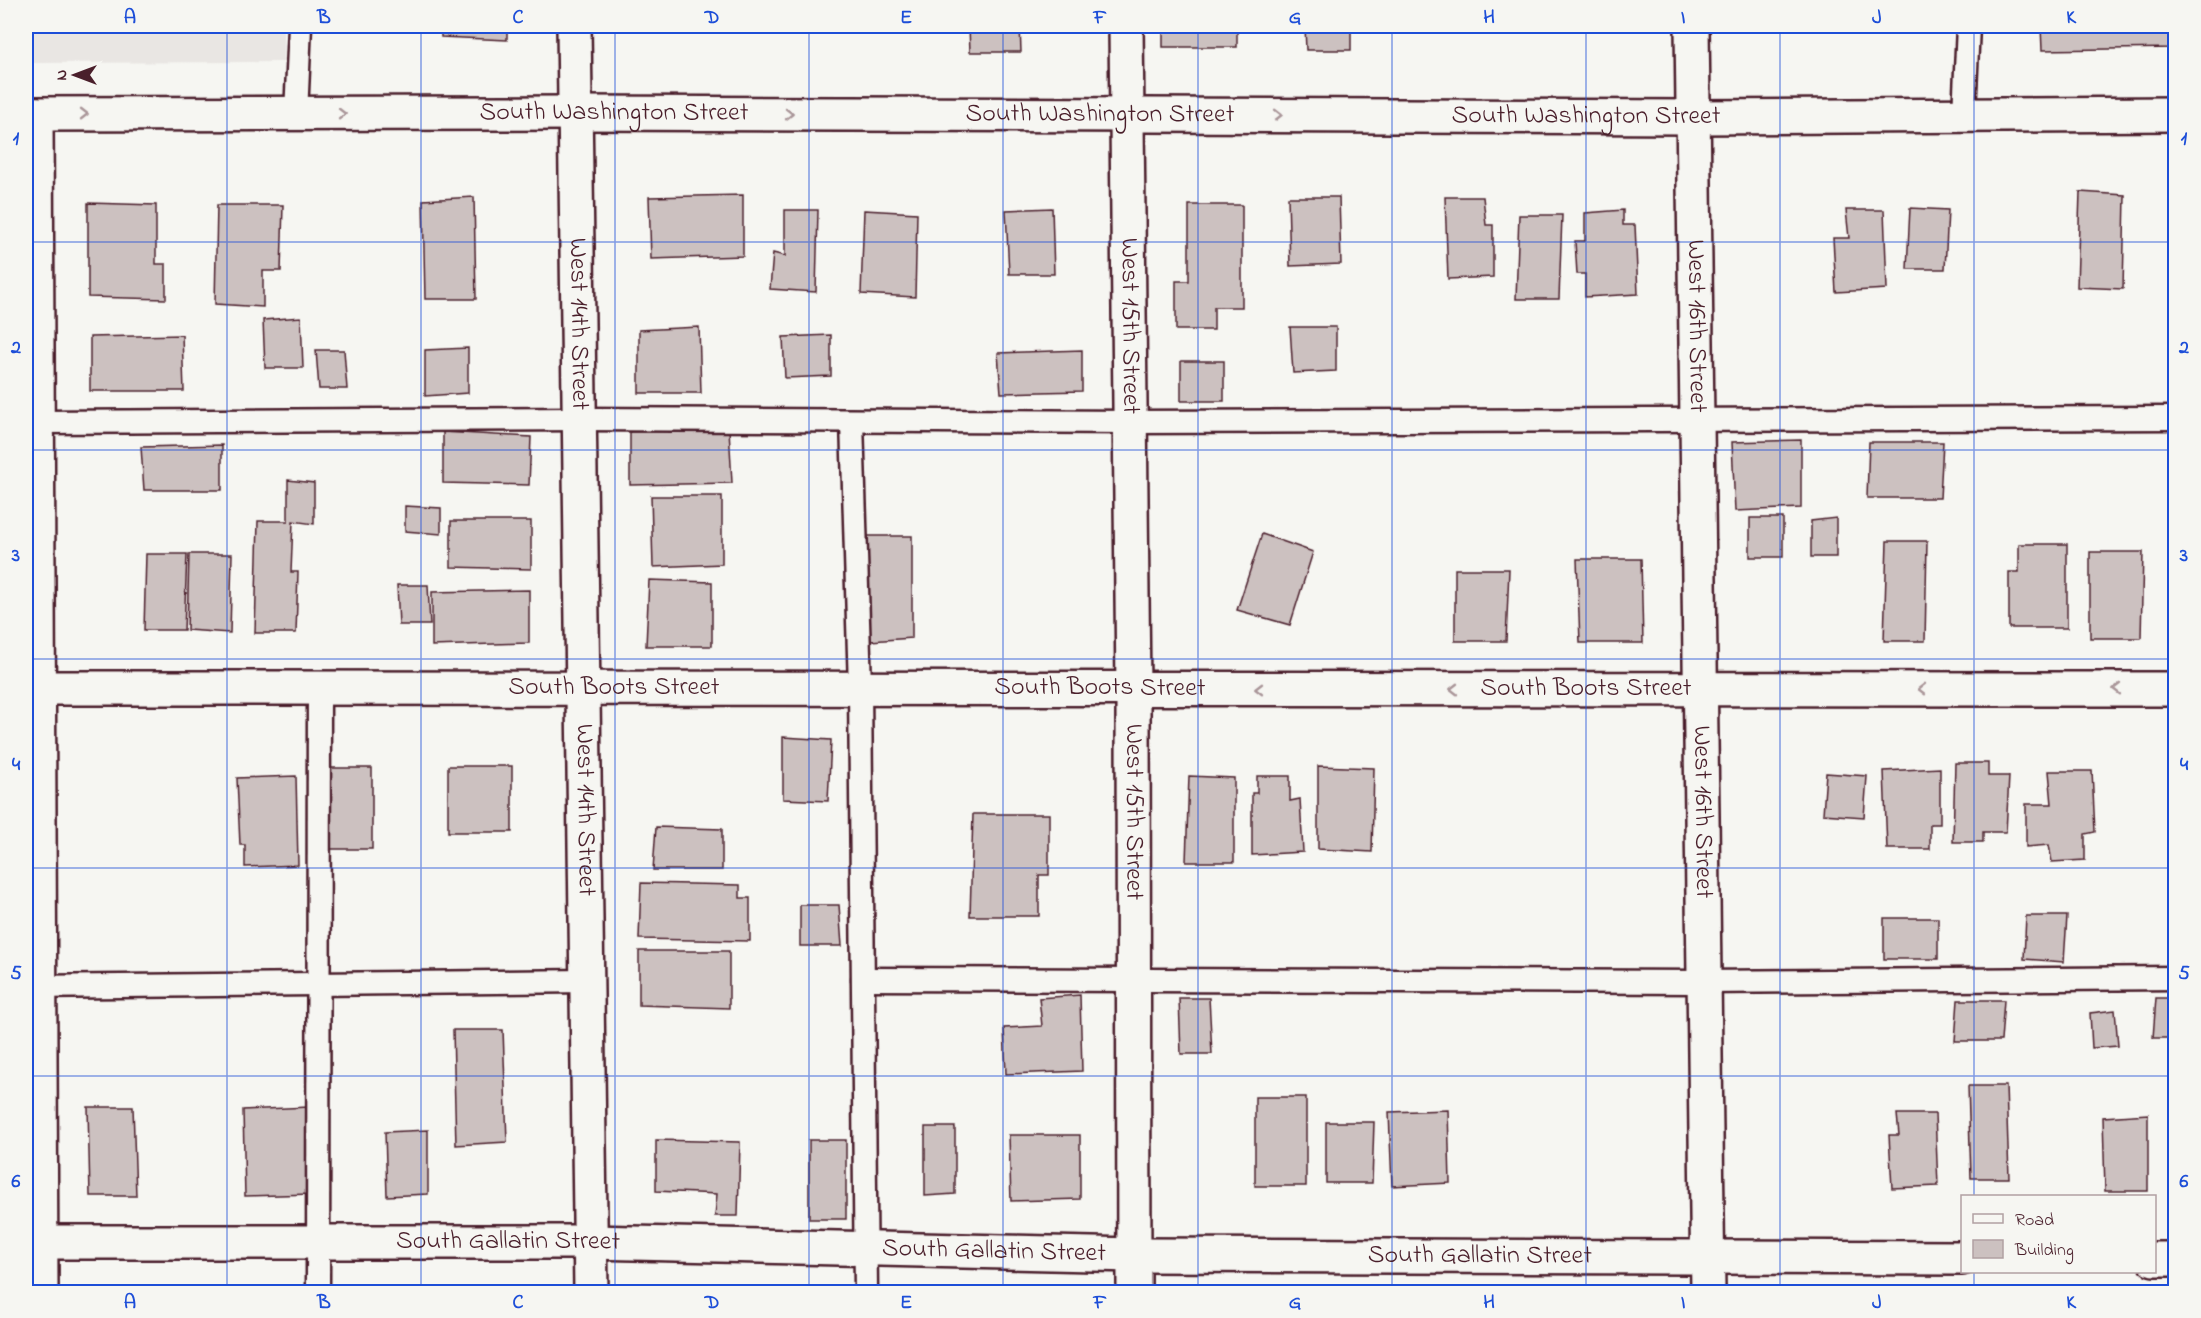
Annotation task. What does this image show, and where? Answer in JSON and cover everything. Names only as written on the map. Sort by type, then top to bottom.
[{"type":"street","name":"West 14th Street","points":[[574,26],[591,1293]]},
{"type":"street","name":"West 15th Street","points":[[1126,26],[1133,689],[1134,1293]]},
{"type":"street","name":"West 16th Street","points":[[1692,26],[1708,1293]]},
{"type":"street","name":"South Washington Street","points":[[31,114],[575,113],[1693,117],[2175,114]]},
{"type":"street","points":[[31,114],[37,422],[32,688],[33,1242],[41,1293]]},
{"type":"street","name":"South Boots Street","points":[[32,688],[2175,689]]},
{"type":"street","name":"South Gallatin Street","points":[[33,1242],[591,1242],[1134,1255],[1961,1258]]},
{"type":"street","points":[[2156,1259],[2175,1259]]},
{"type":"lane","points":[[296,114],[300,26]]},
{"type":"lane","points":[[1964,115],[1968,26]]},
{"type":"lane","points":[[37,422],[579,419],[1130,422],[2175,418]]},
{"type":"lane","points":[[852,421],[860,688],[866,1293]]},
{"type":"lane","points":[[318,1293],[319,688]]},
{"type":"lane","points":[[863,979],[1704,982],[2175,978]]},
{"type":"lane","points":[[33,987],[588,981]]},
{"type":"shaded area","points":[[26,26],[284,26],[284,62],[26,63]]},
{"type":"building","points":[[441,26],[507,26],[507,40],[441,37]]},
{"type":"building","points":[[661,26],[719,26],[719,29],[661,32]]},
{"type":"building","points":[[969,26],[1020,26],[1021,52],[970,52]]},
{"type":"building","points":[[1163,26],[1237,26],[1237,47],[1163,47]]},
{"type":"building","points":[[1305,26],[1351,26],[1351,50],[1306,50]]},
{"type":"building","points":[[2041,26],[2176,26],[2176,48],[2042,50]]},
{"type":"building","points":[[2080,192],[2125,195],[2123,289],[2077,287]]},
{"type":"building","points":[[743,195],[743,256],[651,259],[649,197]]},
{"type":"building","points":[[474,197],[476,299],[425,299],[423,200]]},
{"type":"building","points":[[1288,197],[1339,197],[1341,264],[1290,266]]},
{"type":"building","points":[[1445,197],[1483,197],[1486,225],[1493,225],[1493,277],[1448,279]]},
{"type":"building","points":[[88,203],[156,205],[156,264],[166,264],[166,299],[88,297]]},
{"type":"building","points":[[217,205],[283,205],[281,271],[263,271],[263,307],[215,304]]},
{"type":"building","points":[[1189,205],[1242,205],[1242,307],[1214,307],[1214,330],[1176,330],[1176,281],[1189,281]]},
{"type":"building","points":[[1052,208],[1054,274],[1009,274],[1006,210]]},
{"type":"building","points":[[1910,208],[1948,210],[1945,269],[1907,269]]},
{"type":"building","points":[[785,210],[818,210],[816,292],[770,289],[773,253],[785,256]]},
{"type":"building","points":[[864,210],[917,213],[915,297],[861,294]]},
{"type":"building","points":[[1623,210],[1623,225],[1635,225],[1638,294],[1585,297],[1585,274],[1577,274],[1575,241],[1585,241],[1585,213]]},
{"type":"building","points":[[1846,210],[1884,210],[1887,289],[1836,292],[1833,238],[1849,238]]},
{"type":"building","points":[[1519,215],[1562,215],[1559,299],[1516,299]]},
{"type":"building","points":[[301,317],[303,368],[265,368],[263,320]]},
{"type":"building","points":[[699,327],[701,393],[639,393],[639,330]]},
{"type":"building","points":[[1290,327],[1336,327],[1336,371],[1293,373]]},
{"type":"building","points":[[182,335],[184,391],[90,391],[90,337]]},
{"type":"building","points":[[831,335],[831,376],[785,378],[783,337]]},
{"type":"building","points":[[468,348],[468,393],[425,396],[425,350]]},
{"type":"building","points":[[316,350],[344,350],[347,389],[319,389]]},
{"type":"building","points":[[1082,350],[1082,391],[1001,393],[998,353]]},
{"type":"building","points":[[1181,361],[1224,361],[1224,401],[1181,401]]},
{"type":"building","points":[[729,429],[732,483],[630,485],[630,432]]},
{"type":"building","points":[[443,432],[531,437],[529,485],[443,483]]},
{"type":"building","points":[[1801,440],[1801,508],[1735,511],[1732,442]]},
{"type":"building","points":[[1869,442],[1943,442],[1940,498],[1867,498]]},
{"type":"building","points":[[222,445],[222,490],[144,490],[141,447]]},
{"type":"building","points":[[288,480],[314,483],[314,524],[293,521],[291,572],[298,572],[296,633],[255,633],[258,521],[288,521]]},
{"type":"building","points":[[651,496],[722,496],[722,564],[653,567]]},
{"type":"building","points":[[405,506],[441,508],[441,534],[405,531]]},
{"type":"building","points":[[1750,518],[1783,518],[1783,557],[1750,557]]},
{"type":"building","points":[[1836,518],[1836,557],[1811,557],[1811,521]]},
{"type":"building","points":[[451,521],[531,521],[531,569],[451,567]]},
{"type":"building","points":[[1262,534],[1313,552],[1290,625],[1237,610]]},
{"type":"building","points":[[866,536],[912,536],[912,638],[870,641]]},
{"type":"building","points":[[1887,541],[1927,541],[1925,641],[1884,641]]},
{"type":"building","points":[[2019,544],[2067,544],[2067,628],[2009,628],[2009,572],[2019,572]]},
{"type":"building","points":[[2090,552],[2143,552],[2141,638],[2090,638]]},
{"type":"building","points":[[146,554],[187,554],[184,630],[144,630]]},
{"type":"building","points":[[189,554],[232,554],[230,633],[187,630]]},
{"type":"building","points":[[1577,559],[1641,559],[1643,643],[1580,643]]},
{"type":"building","points":[[1455,569],[1509,569],[1506,641],[1455,641]]},
{"type":"building","points":[[649,580],[712,582],[712,646],[646,646]]},
{"type":"building","points":[[397,585],[428,585],[430,625],[399,625]]},
{"type":"building","points":[[529,590],[529,643],[432,646],[432,592]]},
{"type":"building","points":[[783,737],[831,740],[828,801],[783,799]]},
{"type":"building","points":[[1955,763],[1988,763],[1988,776],[2009,776],[2006,832],[1983,832],[1983,842],[1953,842]]},
{"type":"building","points":[[448,766],[512,766],[512,832],[448,832]]},
{"type":"building","points":[[1318,766],[1374,768],[1372,852],[1318,849]]},
{"type":"building","points":[[329,768],[372,768],[372,849],[326,849]]},
{"type":"building","points":[[1940,768],[1940,824],[1930,824],[1930,849],[1887,849],[1884,771]]},
{"type":"building","points":[[2049,771],[2092,771],[2095,832],[2085,834],[2085,860],[2052,862],[2049,845],[2026,847],[2026,804],[2052,804]]},
{"type":"building","points":[[1826,773],[1867,776],[1864,817],[1823,814]]},
{"type":"building","points":[[296,776],[298,865],[245,867],[245,845],[240,845],[237,778]]},
{"type":"building","points":[[1189,776],[1234,778],[1234,862],[1186,862]]},
{"type":"building","points":[[1257,776],[1290,776],[1290,801],[1300,799],[1303,852],[1252,855],[1252,793],[1257,793]]},
{"type":"building","points":[[973,814],[1049,814],[1049,875],[1039,875],[1039,916],[970,916]]},
{"type":"building","points":[[656,827],[722,829],[722,870],[653,870]]},
{"type":"building","points":[[641,883],[740,885],[740,898],[750,898],[750,941],[639,939]]},
{"type":"building","points":[[800,905],[839,905],[842,946],[800,946]]},
{"type":"building","points":[[2026,916],[2067,916],[2064,962],[2024,959]]},
{"type":"building","points":[[1884,918],[1938,918],[1938,959],[1884,959]]},
{"type":"building","points":[[639,951],[729,951],[729,1008],[639,1005]]},
{"type":"building","points":[[1080,995],[1082,1071],[1006,1074],[1004,1028],[1042,1026],[1039,998]]},
{"type":"building","points":[[1179,998],[1209,998],[1212,1054],[1181,1054]]},
{"type":"building","points":[[2156,998],[2176,998],[2176,1038],[2153,1038]]},
{"type":"building","points":[[1958,1000],[2004,1000],[2001,1041],[1955,1041]]},
{"type":"building","points":[[2115,1010],[2118,1046],[2092,1048],[2090,1013]]},
{"type":"building","points":[[453,1030],[503,1030],[507,1142],[456,1145]]},
{"type":"building","points":[[1968,1086],[2006,1086],[2009,1178],[1971,1178]]},
{"type":"building","points":[[1255,1097],[1306,1097],[1306,1186],[1255,1186]]},
{"type":"building","points":[[88,1107],[133,1107],[136,1196],[90,1196]]},
{"type":"building","points":[[309,1107],[311,1194],[245,1196],[243,1110]]},
{"type":"building","points":[[1448,1110],[1450,1183],[1392,1186],[1389,1112]]},
{"type":"building","points":[[1897,1114],[1935,1114],[1938,1186],[1892,1188],[1889,1135],[1899,1135]]},
{"type":"building","points":[[2148,1114],[2148,1191],[2105,1191],[2103,1117]]},
{"type":"building","points":[[1326,1122],[1374,1122],[1372,1183],[1326,1183]]},
{"type":"building","points":[[925,1127],[955,1127],[955,1194],[925,1196]]},
{"type":"building","points":[[428,1130],[428,1194],[387,1196],[385,1132]]},
{"type":"building","points":[[1009,1135],[1080,1135],[1080,1199],[1011,1201]]},
{"type":"building","points":[[656,1140],[740,1142],[738,1216],[715,1216],[717,1194],[656,1191]]},
{"type":"building","points":[[809,1140],[846,1140],[846,1219],[809,1219]]}]
